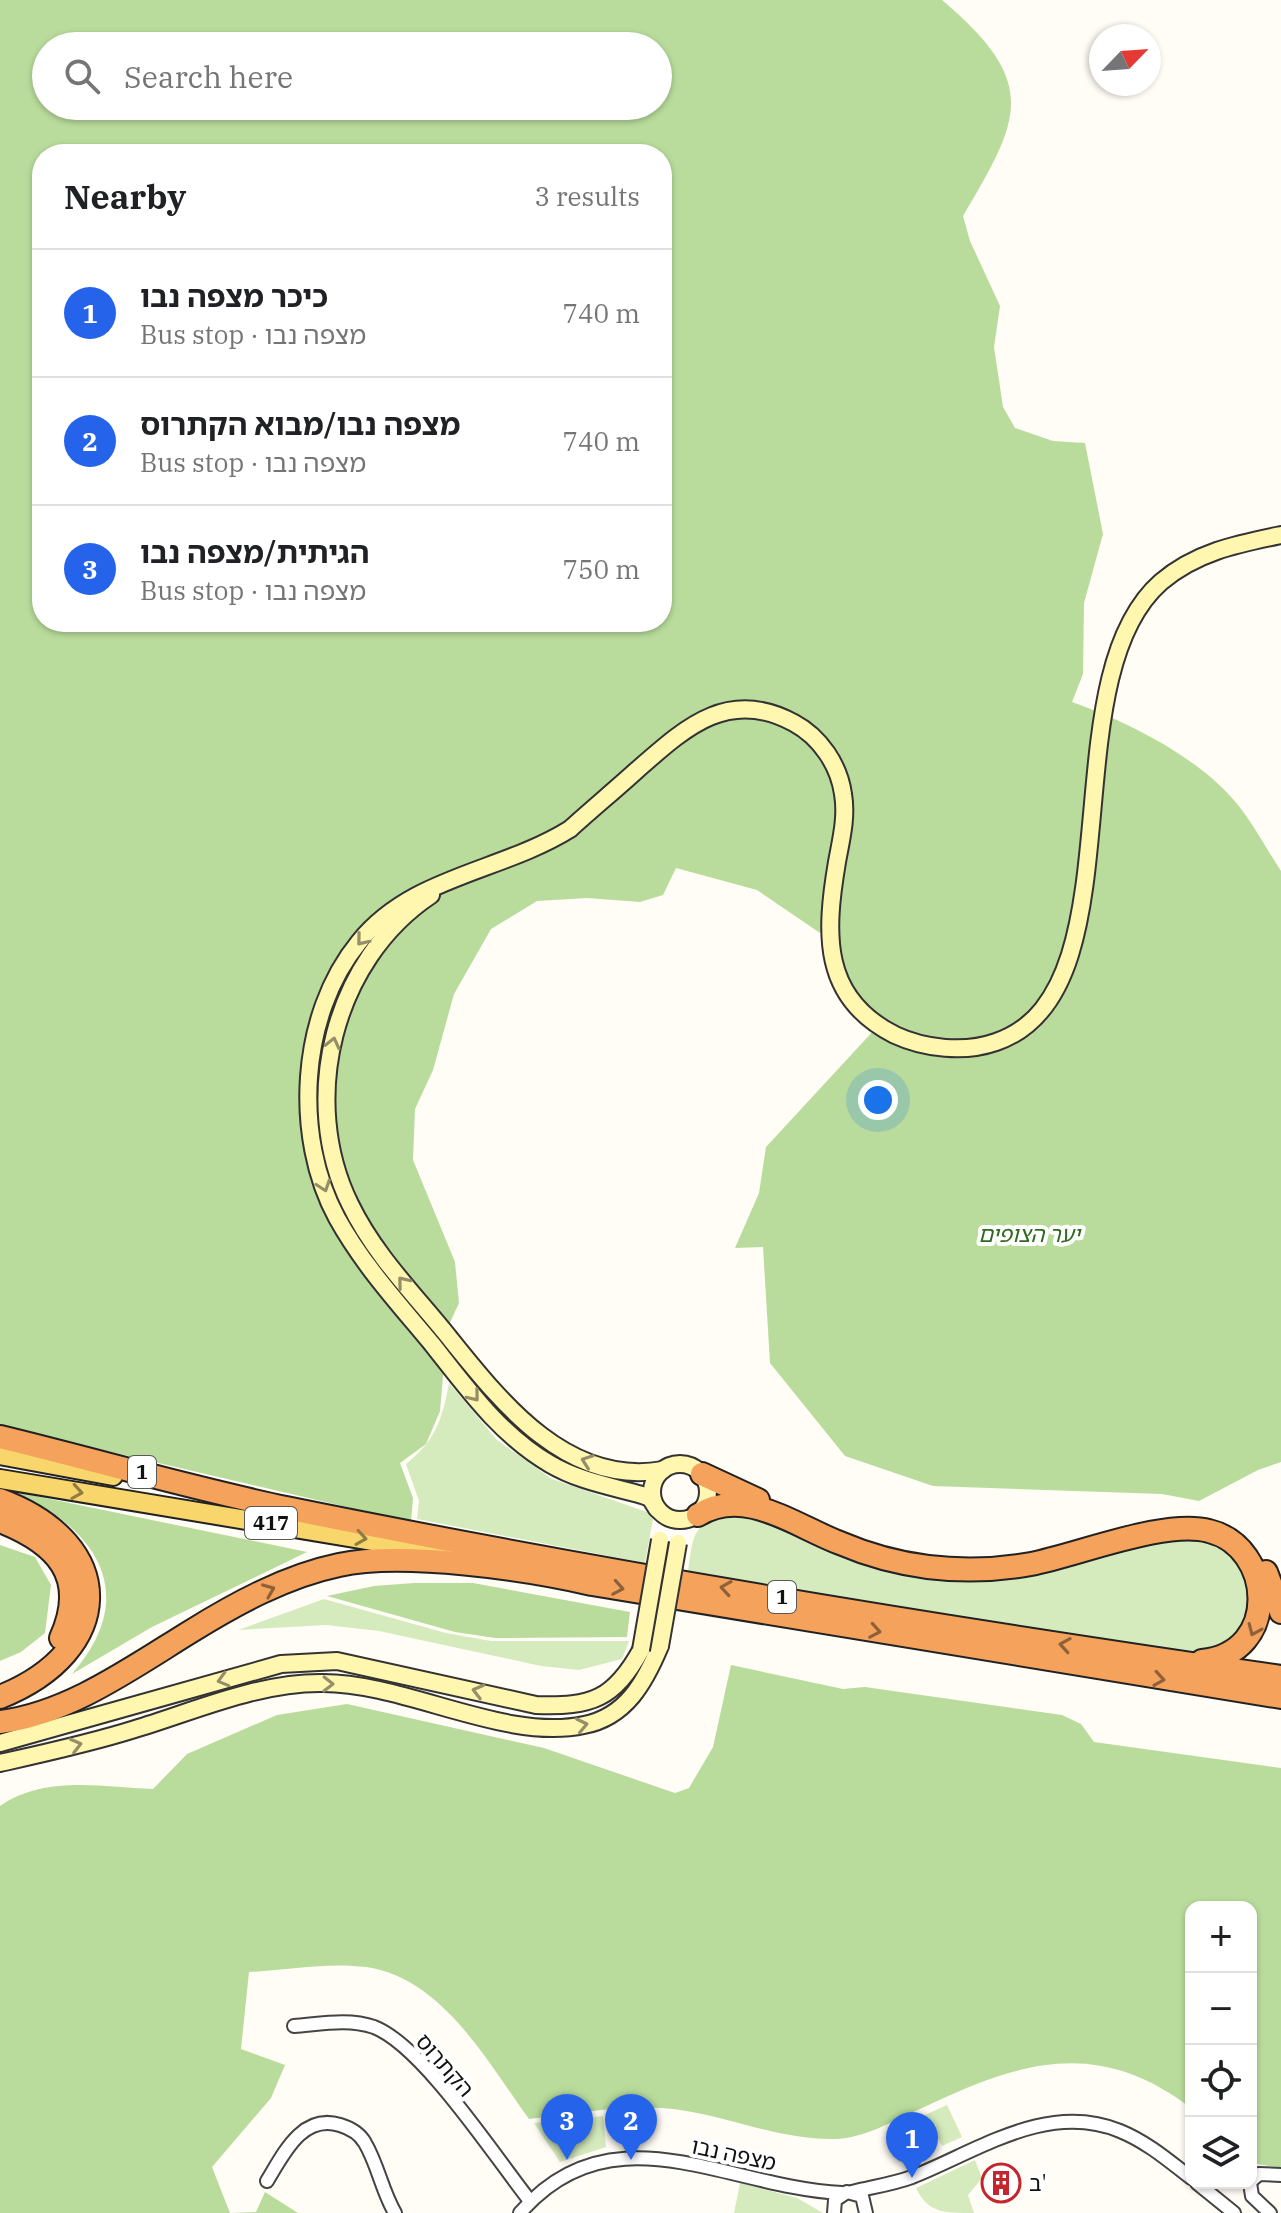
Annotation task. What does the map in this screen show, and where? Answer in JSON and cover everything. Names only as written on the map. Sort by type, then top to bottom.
[{"type":"highway","name":"1","points":[[0,1437],[284,1507],[539,1557],[1117,1653],[1281,1677]]},
{"type":"highway","points":[[702,1474],[768,1505],[807,1529]]},
{"type":"highway","points":[[0,1500],[47,1522],[68,1540],[82,1564],[87,1605],[80,1631],[66,1656],[37,1679],[0,1697]]},
{"type":"highway","points":[[693,1517],[711,1506],[736,1503],[768,1511],[872,1555],[929,1567],[1005,1567],[1196,1528],[1213,1531],[1238,1546],[1257,1578],[1259,1620],[1252,1638],[1239,1651],[1200,1661],[1117,1653]]},
{"type":"highway","points":[[1090,1548],[1179,1518],[1217,1521],[1237,1531],[1253,1546],[1281,1612]]},
{"type":"highway","points":[[0,1521],[37,1539],[55,1554],[68,1574],[71,1598],[66,1626],[54,1648],[31,1666],[0,1681]]},
{"type":"highway","name":"1","points":[[0,1722],[56,1707],[258,1594],[340,1564],[391,1561],[542,1572],[654,1594],[1281,1697]]},
{"type":"main road","name":"417","points":[[0,1455],[284,1507]]},
{"type":"main road","name":"417","points":[[0,1479],[398,1544],[542,1572]]},
{"type":"street","points":[[693,1517],[673,1520],[659,1511],[650,1498],[592,1482],[549,1464],[485,1410],[375,1276],[336,1217],[321,1180],[308,1106],[317,1033],[334,985],[356,945],[389,912],[430,887],[547,843],[570,829],[675,736],[704,718],[742,709],[773,714],[801,727],[830,757],[841,784],[844,819],[828,935],[834,966],[847,994],[881,1027],[918,1043],[960,1049],[998,1042],[1029,1023],[1043,1009],[1069,961],[1107,697],[1117,654],[1129,625],[1146,598],[1173,573],[1212,551],[1252,541],[1281,538]]},
{"type":"street","points":[[0,1763],[132,1731],[221,1701],[321,1683],[355,1685],[520,1724],[556,1729],[587,1725],[612,1716],[640,1689],[660,1646],[678,1543],[693,1517],[704,1508],[709,1491],[702,1474],[688,1465],[638,1474],[597,1465],[558,1448],[530,1428],[498,1398],[389,1265],[352,1208],[338,1175],[326,1106],[329,1059],[346,1002],[371,955],[397,923],[425,899],[474,871]]},
{"type":"street","points":[[0,1743],[281,1664],[337,1661],[536,1705],[569,1706],[596,1700],[619,1686],[641,1650],[660,1540],[659,1511],[651,1492],[663,1470]]},
{"type":"street","name":"הקתרוס","points":[[294,2026],[357,2023],[373,2027],[400,2043],[425,2068],[530,2201]]},
{"type":"street","name":"מצפה נבו","points":[[520,2213],[564,2174],[580,2166],[632,2156],[671,2161],[798,2189],[847,2192],[909,2178],[1011,2133],[1069,2121],[1120,2131],[1157,2152],[1185,2173]]},
{"type":"street","points":[[267,2181],[286,2149],[304,2129],[329,2122],[342,2125],[362,2138],[367,2146],[395,2213]]},
{"type":"street","points":[[1257,2176],[1281,2175]]},
{"type":"street","name":"מצפה נבו","points":[[866,2211],[888,2183]]},
{"type":"street","name":"מצפה נבו","points":[[798,2189],[824,2203],[833,2213]]},
{"type":"street","points":[[1204,2189],[1234,2213]]},
{"type":"street","points":[[1252,2189],[1252,2196],[1270,2213]]},
{"type":"street","points":[[833,2213],[835,2200],[847,2192],[862,2196],[866,2211]]},
{"type":"green space","name":"יער הצופים","points":[[0,0],[942,0],[995,55],[1007,79],[1011,102],[1008,126],[998,153],[963,216],[970,241],[1000,306],[994,347],[1003,407],[1015,428],[1053,441],[1085,443],[1103,534],[1084,603],[1083,674],[1072,702],[1136,729],[1199,768],[1239,806],[1281,871],[1281,1462],[1258,1470],[1199,1501],[1162,1494],[933,1486],[845,1456],[770,1363],[763,1247],[735,1248],[759,1193],[766,1147],[876,1028],[823,935],[757,890],[676,868],[663,895],[640,902],[587,898],[537,901],[491,929],[454,994],[433,1070],[415,1109],[413,1160],[455,1262],[459,1303],[447,1329],[440,1411],[426,1444],[400,1463],[413,1498],[411,1522],[0,1426]]},
{"type":"green space","points":[[449,1383],[497,1440],[552,1479],[647,1512],[653,1519],[645,1563],[417,1519],[419,1501],[406,1464],[431,1438],[444,1408]]},
{"type":"green space","points":[[16,1492],[307,1552],[152,1627],[72,1674],[93,1645],[104,1618],[106,1592],[101,1568],[88,1546],[69,1526]]},
{"type":"green space","points":[[738,1514],[872,1567],[946,1579],[984,1580],[1168,1539],[1199,1539],[1223,1550],[1241,1570],[1250,1595],[1250,1609],[1245,1626],[1216,1654],[1179,1653],[688,1572],[698,1530],[712,1520]]},
{"type":"green space","points":[[0,1545],[35,1557],[51,1585],[45,1633],[21,1652],[0,1661]]},
{"type":"green space","points":[[473,1583],[630,1612],[627,1637],[495,1638],[455,1632],[327,1596],[374,1586]]},
{"type":"green space","points":[[324,1599],[446,1633],[491,1641],[629,1641],[622,1659],[579,1670],[541,1666],[379,1631],[326,1625],[238,1630]]},
{"type":"green space","points":[[731,1665],[843,1689],[865,1687],[1062,1715],[1081,1724],[1094,1742],[1281,1768],[1281,2168],[1257,2164],[1257,1901],[1185,1901],[1185,2104],[1156,2085],[1122,2071],[1089,2064],[1057,2064],[990,2079],[879,2128],[857,2136],[835,2139],[790,2135],[662,2108],[612,2109],[529,2119],[461,2026],[441,2005],[393,1974],[366,1967],[337,1965],[249,1972],[241,2049],[285,2065],[271,2098],[212,2167],[230,2213],[0,2213],[0,1806],[17,1796],[54,1786],[153,1789],[187,1754],[277,1715],[347,1704],[544,1748],[675,1793],[689,1788],[713,1747]]},
{"type":"green space","points":[[947,2105],[962,2137],[942,2146],[935,2132],[925,2137],[916,2119]]},
{"type":"green space","points":[[603,2116],[606,2147],[560,2162],[534,2123]]},
{"type":"green space","points":[[975,2160],[982,2178],[968,2195],[974,2213],[938,2210],[926,2202],[916,2188]]},
{"type":"green space","points":[[740,2183],[797,2198],[823,2213],[734,2213]]},
{"type":"green space","points":[[265,2192],[298,2213],[230,2213],[256,2212]]},
{"type":"place","name":"הגיתית/מצפה נבו","points":[[567,2160]]},
{"type":"place","name":"מצפה נבו/מבוא הקתרוס","points":[[631,2160]]},
{"type":"place","name":"כיכר מצפה נבו","points":[[912,2178]]},
{"type":"place","name":"ב'","points":[[1001,2183]]}]
